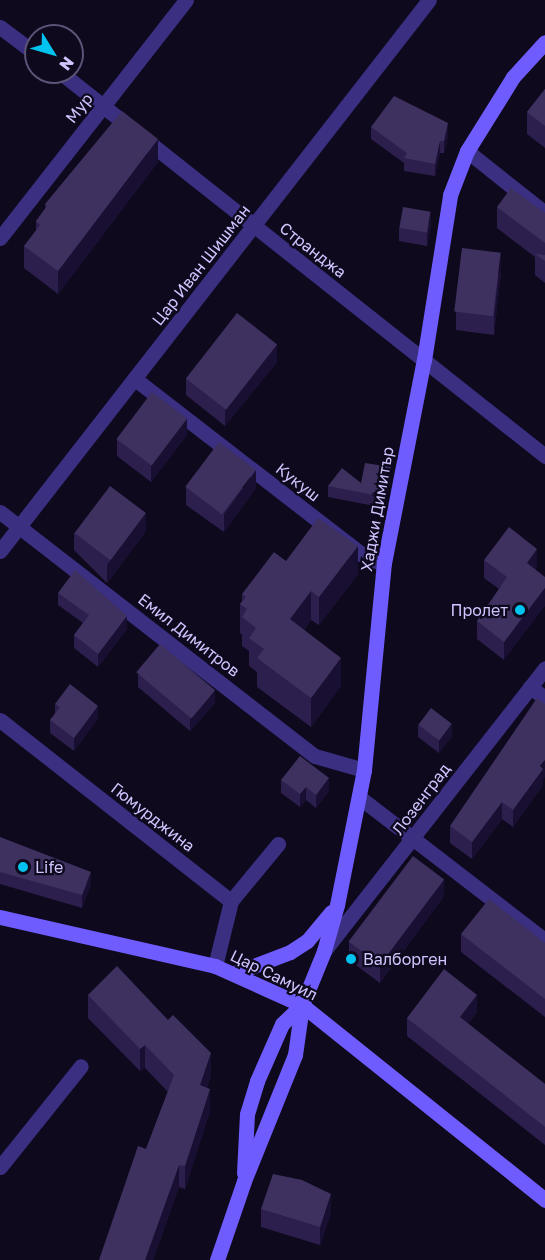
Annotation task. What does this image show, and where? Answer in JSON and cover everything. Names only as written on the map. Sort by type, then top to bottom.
[{"type":"street","name":"Мур","points":[[0,238],[186,0]]},
{"type":"street","name":"Цар Иван Шишман","points":[[0,551],[429,0]]},
{"type":"street","points":[[0,27],[24,45]]},
{"type":"street","name":"Хаджи Димитър","points":[[217,1260],[244,1181],[295,1055],[302,1005],[324,951],[337,905],[364,770],[384,563],[424,360],[450,195],[466,151],[513,77],[545,42]]},
{"type":"street","name":"Странджа","points":[[76,84],[545,456]]},
{"type":"street","points":[[466,151],[545,213]]},
{"type":"street","name":"Кукуш","points":[[135,379],[368,559],[384,563]]},
{"type":"street","name":"Емил Димитров","points":[[0,512],[315,756],[364,770]]},
{"type":"street","name":"Лозенград","points":[[324,951],[545,668]]},
{"type":"street","points":[[530,687],[545,698]]},
{"type":"street","name":"Гюмурджина","points":[[0,720],[231,900]]},
{"type":"street","points":[[359,797],[415,837],[545,940]]},
{"type":"street","points":[[216,966],[231,900],[278,844]]},
{"type":"street","points":[[235,973],[276,959],[307,941],[337,905]]},
{"type":"street","name":"Цар Самуил","points":[[0,917],[216,966],[302,1005],[545,1200]]},
{"type":"street","name":"Хаджи Димитър","points":[[244,1181],[247,1114],[257,1081],[282,1024],[302,1005]]},
{"type":"street","points":[[0,1167],[81,1066]]},
{"type":"building","points":[[545,89],[545,126],[527,112]]},
{"type":"building","points":[[394,96],[448,123],[444,141],[440,141],[435,164],[404,158],[407,153],[371,127]]},
{"type":"building","points":[[122,111],[158,139],[58,271],[24,246],[40,225],[36,221],[47,206],[45,204]]},
{"type":"building","points":[[511,188],[545,213],[545,243],[497,207]]},
{"type":"building","points":[[403,207],[431,212],[427,233],[399,228]]},
{"type":"building","points":[[462,248],[501,253],[493,316],[454,312]]},
{"type":"building","points":[[535,254],[545,255],[545,261]]},
{"type":"building","points":[[237,313],[277,344],[226,410],[186,378]]},
{"type":"building","points":[[152,392],[187,418],[152,466],[116,439]]},
{"type":"building","points":[[219,442],[256,470],[222,514],[185,487]]},
{"type":"building","points":[[365,463],[391,467],[385,497],[328,486],[342,468],[361,483]]},
{"type":"building","points":[[110,486],[146,513],[110,560],[74,533]]},
{"type":"building","points":[[318,518],[358,546],[319,597],[311,591],[290,619],[341,658],[311,698],[257,658],[264,649],[249,638],[256,628],[242,617],[247,609],[240,604],[246,597],[242,594],[274,552],[286,561]]},
{"type":"building","points":[[509,527],[537,549],[527,563],[545,577],[545,588],[504,642],[477,621],[507,577],[484,560]]},
{"type":"building","points":[[75,570],[127,616],[98,654],[74,635],[89,615],[58,593]]},
{"type":"building","points":[[160,644],[215,690],[191,719],[136,672]]},
{"type":"building","points":[[70,684],[98,706],[74,738],[50,720],[60,707],[55,704]]},
{"type":"building","points":[[537,698],[545,704],[545,760],[540,766],[543,769],[513,810],[502,802],[472,842],[450,826]]},
{"type":"building","points":[[431,708],[452,724],[439,740],[418,725]]},
{"type":"building","points":[[300,756],[329,778],[316,795],[306,787],[300,794],[281,780]]},
{"type":"building","points":[[0,837],[91,872],[82,895],[0,872]]},
{"type":"building","points":[[413,856],[444,879],[380,965],[349,941]]},
{"type":"building","points":[[489,899],[545,943],[545,999],[461,934]]},
{"type":"building","points":[[117,966],[168,1020],[173,1015],[211,1053],[200,1085],[210,1089],[185,1166],[179,1165],[145,1260],[99,1260],[138,1146],[146,1149],[174,1075],[145,1045],[140,1049],[88,995]]},
{"type":"building","points":[[444,969],[477,995],[460,1017],[545,1084],[545,1127],[407,1018]]},
{"type":"building","points":[[273,1174],[302,1180],[331,1194],[320,1227],[261,1209]]},
{"type":"place","name":"Пролет","points":[[520,610]]},
{"type":"place","name":"Life","points":[[23,867]]},
{"type":"place","name":"Валборген","points":[[351,959]]}]
